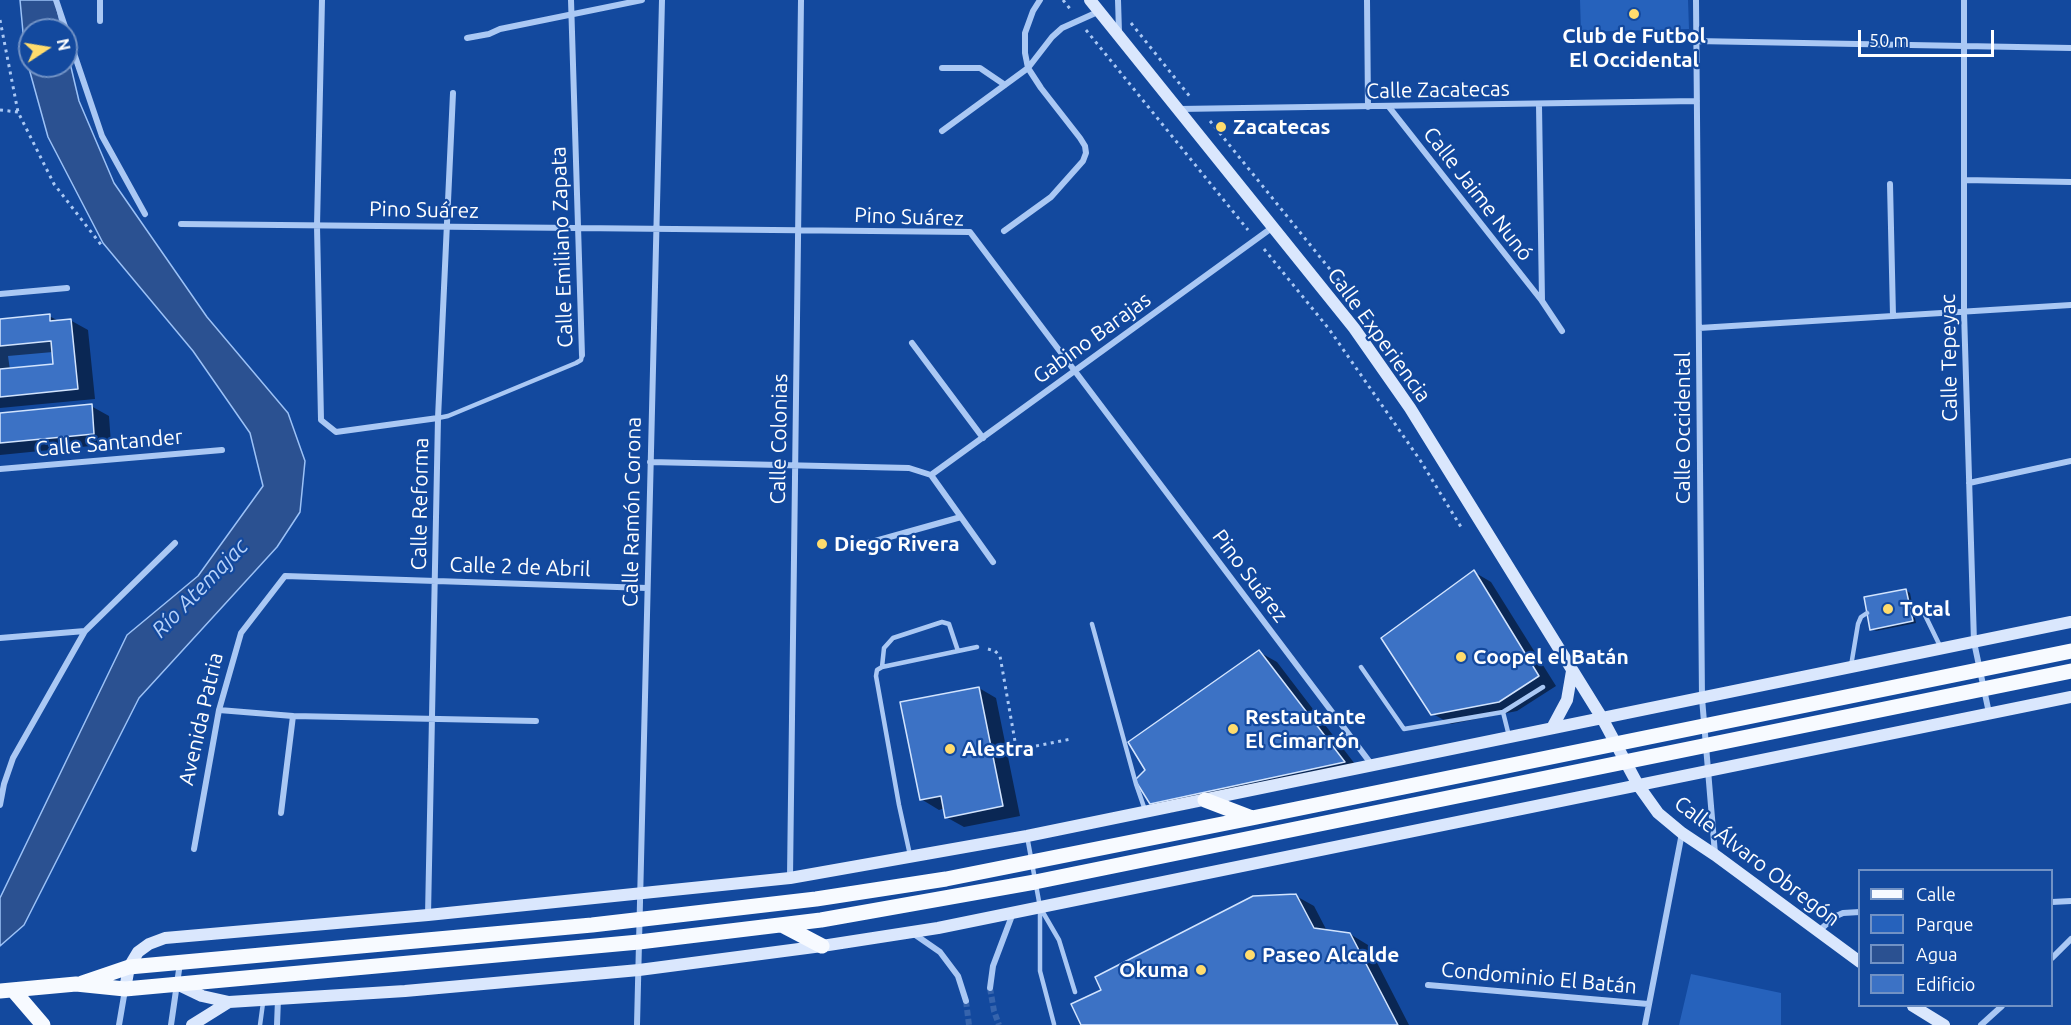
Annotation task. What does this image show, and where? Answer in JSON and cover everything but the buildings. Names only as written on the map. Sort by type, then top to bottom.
[{"type":"main road","points":[[76,984],[129,967],[640,920],[816,899],[946,879],[2071,651]]},
{"type":"main road","points":[[7,990],[76,984],[125,989],[639,942],[782,925],[1035,882],[2071,671]]},
{"type":"main road","points":[[1205,800],[1252,818]]},
{"type":"main road","points":[[782,925],[822,946]]},
{"type":"main road","points":[[7,990],[43,1025]]},
{"type":"street","points":[[56,0],[102,136],[145,214]]},
{"type":"street","points":[[100,0],[100,21]]},
{"type":"street","points":[[317,225],[322,0]]},
{"type":"street","name":"Calle Emiliano Zapata","points":[[571,0],[582,355]]},
{"type":"street","points":[[467,38],[642,0]]},
{"type":"street","name":"Calle Ramón Corona","points":[[637,1025],[662,0]]},
{"type":"street","name":"Calle Colonias","points":[[790,878],[801,0]]},
{"type":"street","points":[[1004,231],[1050,197],[1083,161],[1086,153],[1080,138],[1028,68],[1025,33],[1033,10],[1040,0]]},
{"type":"street","name":"Calle Experiencia","points":[[1090,0],[1354,328],[1410,408],[1602,718],[1615,744]]},
{"type":"street","points":[[1118,0],[1119,36]]},
{"type":"street","points":[[1366,0],[1368,107]]},
{"type":"street","name":"Calle Occidental","points":[[1696,0],[1702,698],[1715,855]]},
{"type":"street","name":"Calle Tepeyac","points":[[1964,0],[1964,312],[1974,642],[1989,713]]},
{"type":"street","points":[[942,130],[1028,68],[1062,28],[1100,11]]},
{"type":"street","points":[[1696,40],[2071,48]]},
{"type":"street","points":[[942,68],[980,69],[1005,85]]},
{"type":"street","name":"Calle Reforma","points":[[428,915],[438,418],[453,93]]},
{"type":"street","name":"Calle Zacatecas","points":[[1178,109],[1697,101]]},
{"type":"street","points":[[1539,105],[1542,301]]},
{"type":"street","name":"Calle Jaime Nunó","points":[[1389,107],[1542,301],[1562,331]]},
{"type":"street","points":[[1964,180],[2071,182]]},
{"type":"street","points":[[1890,184],[1893,316]]},
{"type":"street","name":"Pino Suárez","points":[[181,224],[970,232],[1372,765]]},
{"type":"street","name":"Calle Emiliano Zapata","points":[[317,225],[321,420],[336,432],[438,418]]},
{"type":"street","name":"Gabino Barajas","points":[[931,475],[1273,228]]},
{"type":"street","points":[[0,294],[67,288]]},
{"type":"street","points":[[1699,328],[2071,305]]},
{"type":"street","points":[[912,343],[982,438]]},
{"type":"street","name":"Calle Santander","points":[[0,469],[222,450]]},
{"type":"street","points":[[1969,483],[2071,461]]},
{"type":"street","points":[[650,462],[909,468],[931,475],[993,562]]},
{"type":"street","points":[[868,543],[961,517]]},
{"type":"street","points":[[0,805],[13,758],[85,631],[176,543]]},
{"type":"street","name":"Calle 2 de Abril","points":[[285,576],[647,588]]},
{"type":"street","name":"Avenida Patria","points":[[194,849],[219,710],[241,633],[285,576]]},
{"type":"street","points":[[119,1025],[129,967],[138,952],[149,944],[165,938],[640,895],[790,878],[1027,836],[2071,622]]},
{"type":"street","points":[[0,638],[85,631]]},
{"type":"street","points":[[1552,728],[1567,700],[1572,671]]},
{"type":"street","points":[[177,984],[202,996],[229,1002],[263,1000],[405,991],[639,970],[822,946],[1013,913],[2071,697]]},
{"type":"street","points":[[219,710],[293,716],[536,721]]},
{"type":"street","points":[[281,813],[293,716]]},
{"type":"street","name":"Calle Álvaro Obregón","points":[[1615,744],[1638,785],[1658,813],[1682,833],[1858,960]]},
{"type":"street","points":[[1645,1025],[1682,833]]},
{"type":"street","points":[[2053,902],[2071,901]]},
{"type":"street","points":[[1819,931],[1834,917],[1843,913],[1858,912]]},
{"type":"street","points":[[990,988],[993,966],[1013,913]]},
{"type":"street","points":[[911,932],[940,952],[958,976],[966,1001]]},
{"type":"street","points":[[2053,957],[2071,939]]},
{"type":"street","points":[[171,1025],[180,963]]},
{"type":"street","name":"Condominio El Batán","points":[[1428,985],[1648,1004]]},
{"type":"street","points":[[276,1025],[278,999]]},
{"type":"street","points":[[192,1025],[229,1002]]},
{"type":"street","points":[[1913,1007],[1928,1025]]},
{"type":"street","points":[[1914,1007],[1944,1025]]},
{"type":"street","points":[[1981,1025],[2000,1007]]},
{"type":"lane","name":"Calle Emiliano Zapata","points":[[438,418],[448,416],[576,363],[581,360],[582,355]]},
{"type":"lane","points":[[1910,606],[1918,607],[1924,613],[1941,649]]},
{"type":"lane","points":[[1851,667],[1858,624],[1861,617],[1867,613]]},
{"type":"lane","points":[[882,666],[884,648],[893,638],[942,622],[949,624],[958,651]]},
{"type":"lane","points":[[1092,624],[1136,784],[1146,812]]},
{"type":"lane","points":[[911,857],[899,805],[876,676],[877,670],[882,666],[977,647]]},
{"type":"lane","points":[[1361,667],[1404,729],[1503,712],[1544,687]]},
{"type":"lane","points":[[1503,712],[1509,737]]},
{"type":"lane","points":[[1027,836],[1040,907],[1040,971],[1054,1024]]},
{"type":"lane","points":[[1040,907],[1059,940],[1075,992]]},
{"type":"lane","points":[[260,1025],[263,1000]]},
{"type":"path","points":[[1063,0],[1077,18]]},
{"type":"path","points":[[0,20],[18,112],[54,184],[102,246]]},
{"type":"path","points":[[1084,27],[1254,237]]},
{"type":"path","points":[[0,111],[18,112]]},
{"type":"path","points":[[1262,246],[1329,329],[1420,460],[1461,527]]},
{"type":"path","points":[[977,647],[990,649],[1000,656],[1016,747],[1021,749],[1071,739]]},
{"type":"green space","name":"Club de Futbol El Occidental","points":[[1580,0],[1688,0],[1689,29],[1581,32]]},
{"type":"green space","points":[[51,341],[53,364],[0,369],[0,346]]},
{"type":"green space","points":[[1691,974],[1781,993],[1781,1025],[1679,1025]]},
{"type":"water","points":[[20,0],[55,0],[59,18],[22,18]]},
{"type":"water","name":"Río Atemajac","points":[[32,78],[74,78],[79,101],[114,183],[207,317],[288,413],[305,461],[300,512],[277,547],[139,698],[24,925],[0,946],[0,898],[127,635],[198,576],[263,486],[250,433],[193,351],[103,243],[48,137]]},
{"type":"tunnel","points":[[990,988],[999,1025]]},
{"type":"tunnel","points":[[966,1001],[969,1025]]},
{"type":"place","name":"Club de Futbol El Occidental","points":[[1634,14]]},
{"type":"place","name":"Zacatecas","points":[[1221,127]]},
{"type":"place","name":"Diego Rivera","points":[[822,544]]},
{"type":"place","name":"Total","points":[[1888,609]]},
{"type":"place","name":"Coopel el Batán","points":[[1461,657]]},
{"type":"place","name":"Restautante El Cimarrón","points":[[1233,729]]},
{"type":"place","name":"Alestra","points":[[950,749]]},
{"type":"place","name":"Paseo Alcalde","points":[[1250,955]]},
{"type":"place","name":"Okuma","points":[[1201,970]]}]
